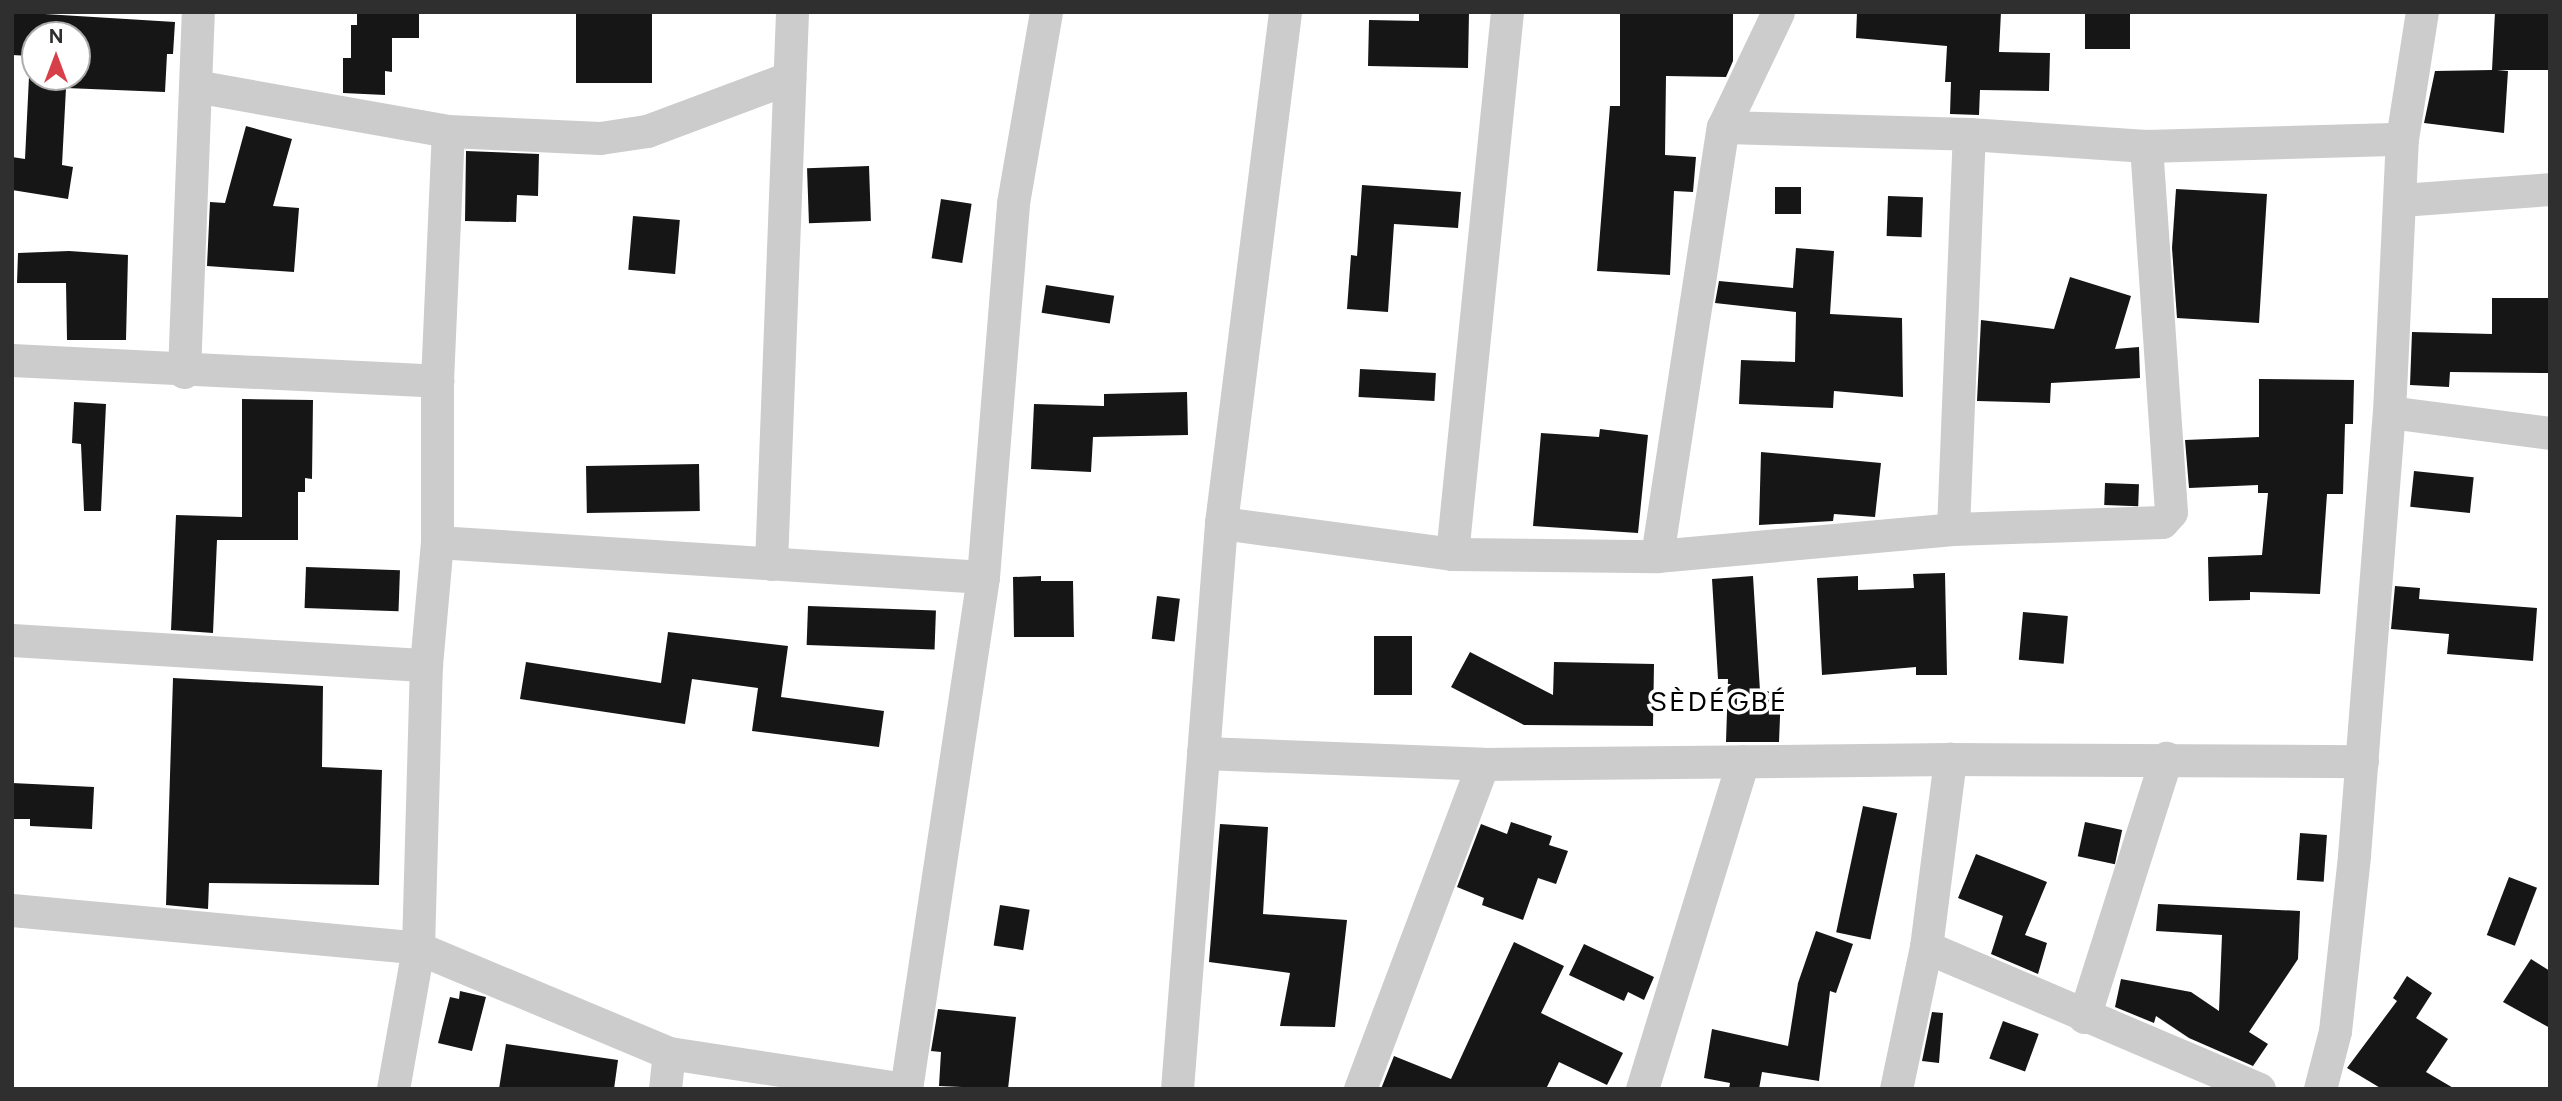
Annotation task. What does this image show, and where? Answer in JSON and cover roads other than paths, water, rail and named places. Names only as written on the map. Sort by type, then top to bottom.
[{"type":"street","points":[[184,372],[198,12]]},
{"type":"street","points":[[771,564],[792,12]]},
{"type":"street","points":[[12,910],[418,948],[669,1053],[904,1089],[983,577],[1013,203],[1046,12]]},
{"type":"street","points":[[1177,1089],[1221,523],[1285,12]]},
{"type":"street","points":[[1452,554],[1507,12]]},
{"type":"street","points":[[1657,556],[1723,127],[1778,12]]},
{"type":"street","points":[[2320,1089],[2335,1031],[2362,761],[2389,412],[2402,139],[2422,12]]},
{"type":"street","points":[[195,86],[448,131],[627,136],[789,78]]},
{"type":"street","points":[[1723,127],[1969,134],[2147,146],[2402,139]]},
{"type":"street","points":[[393,1089],[418,948],[426,665],[437,541],[438,381],[448,131]]},
{"type":"street","points":[[1953,529],[1969,134]]},
{"type":"street","points":[[1221,523],[1452,554],[1657,556],[1953,529],[2153,524],[2171,512],[2147,146]]},
{"type":"street","points":[[2401,200],[2550,189]]},
{"type":"street","points":[[12,360],[184,372],[438,381]]},
{"type":"street","points":[[2389,412],[2550,433]]},
{"type":"street","points":[[437,541],[983,577]]},
{"type":"street","points":[[12,640],[426,665]]},
{"type":"street","points":[[1203,753],[1483,764],[2166,758],[2362,761]]},
{"type":"street","points":[[2084,1017],[2166,758]]},
{"type":"street","points":[[1896,1089],[1926,947],[1950,759]]},
{"type":"street","points":[[1642,1089],[1743,761]]},
{"type":"street","points":[[1360,1089],[1483,764]]},
{"type":"street","points":[[1926,947],[2084,1017],[2259,1089]]},
{"type":"street","points":[[665,1089],[669,1053]]},
{"type":"district","name":"SÈDÉGBÉ","points":[[1719,701]]}]
